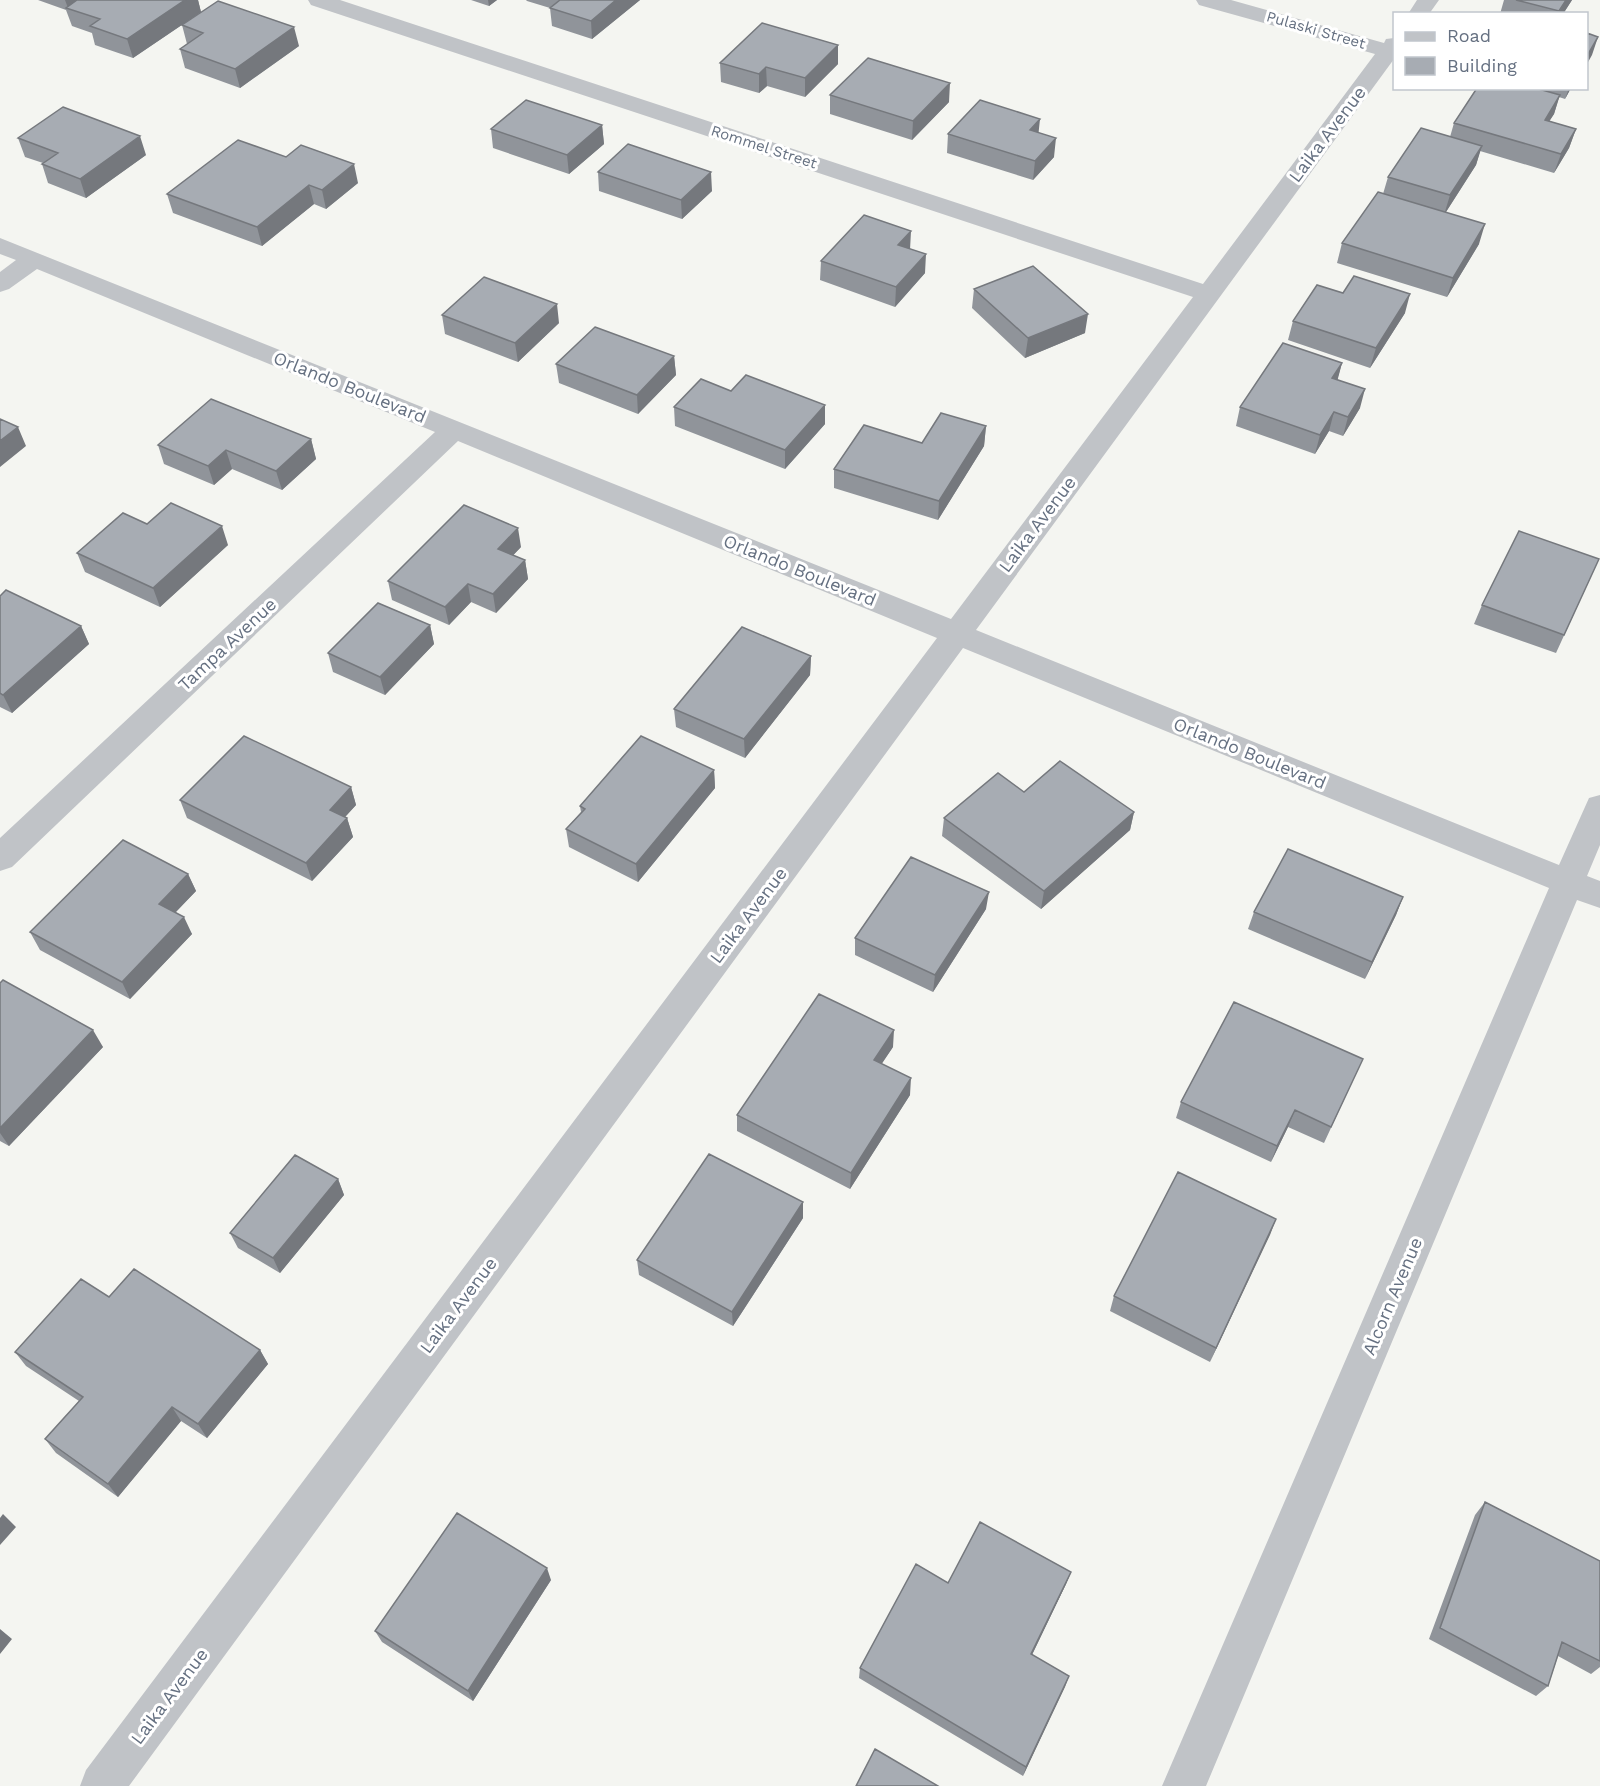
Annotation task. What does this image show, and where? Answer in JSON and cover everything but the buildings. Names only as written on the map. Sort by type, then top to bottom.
[{"type":"street","name":"Rommel Street","points":[[318,0],[1209,294]]},
{"type":"street","name":"Pulaski Street","points":[[1207,0],[1392,48]]},
{"type":"street","name":"Laika Avenue","points":[[102,1786],[1392,48]]},
{"type":"street","name":"Orlando Boulevard","points":[[0,245],[1584,889]]},
{"type":"street","points":[[0,284],[34,259]]},
{"type":"street","name":"Tampa Avenue","points":[[0,858],[454,430]]},
{"type":"street","name":"Alcorn Avenue","points":[[1184,1786],[1584,889],[1600,807]]}]
